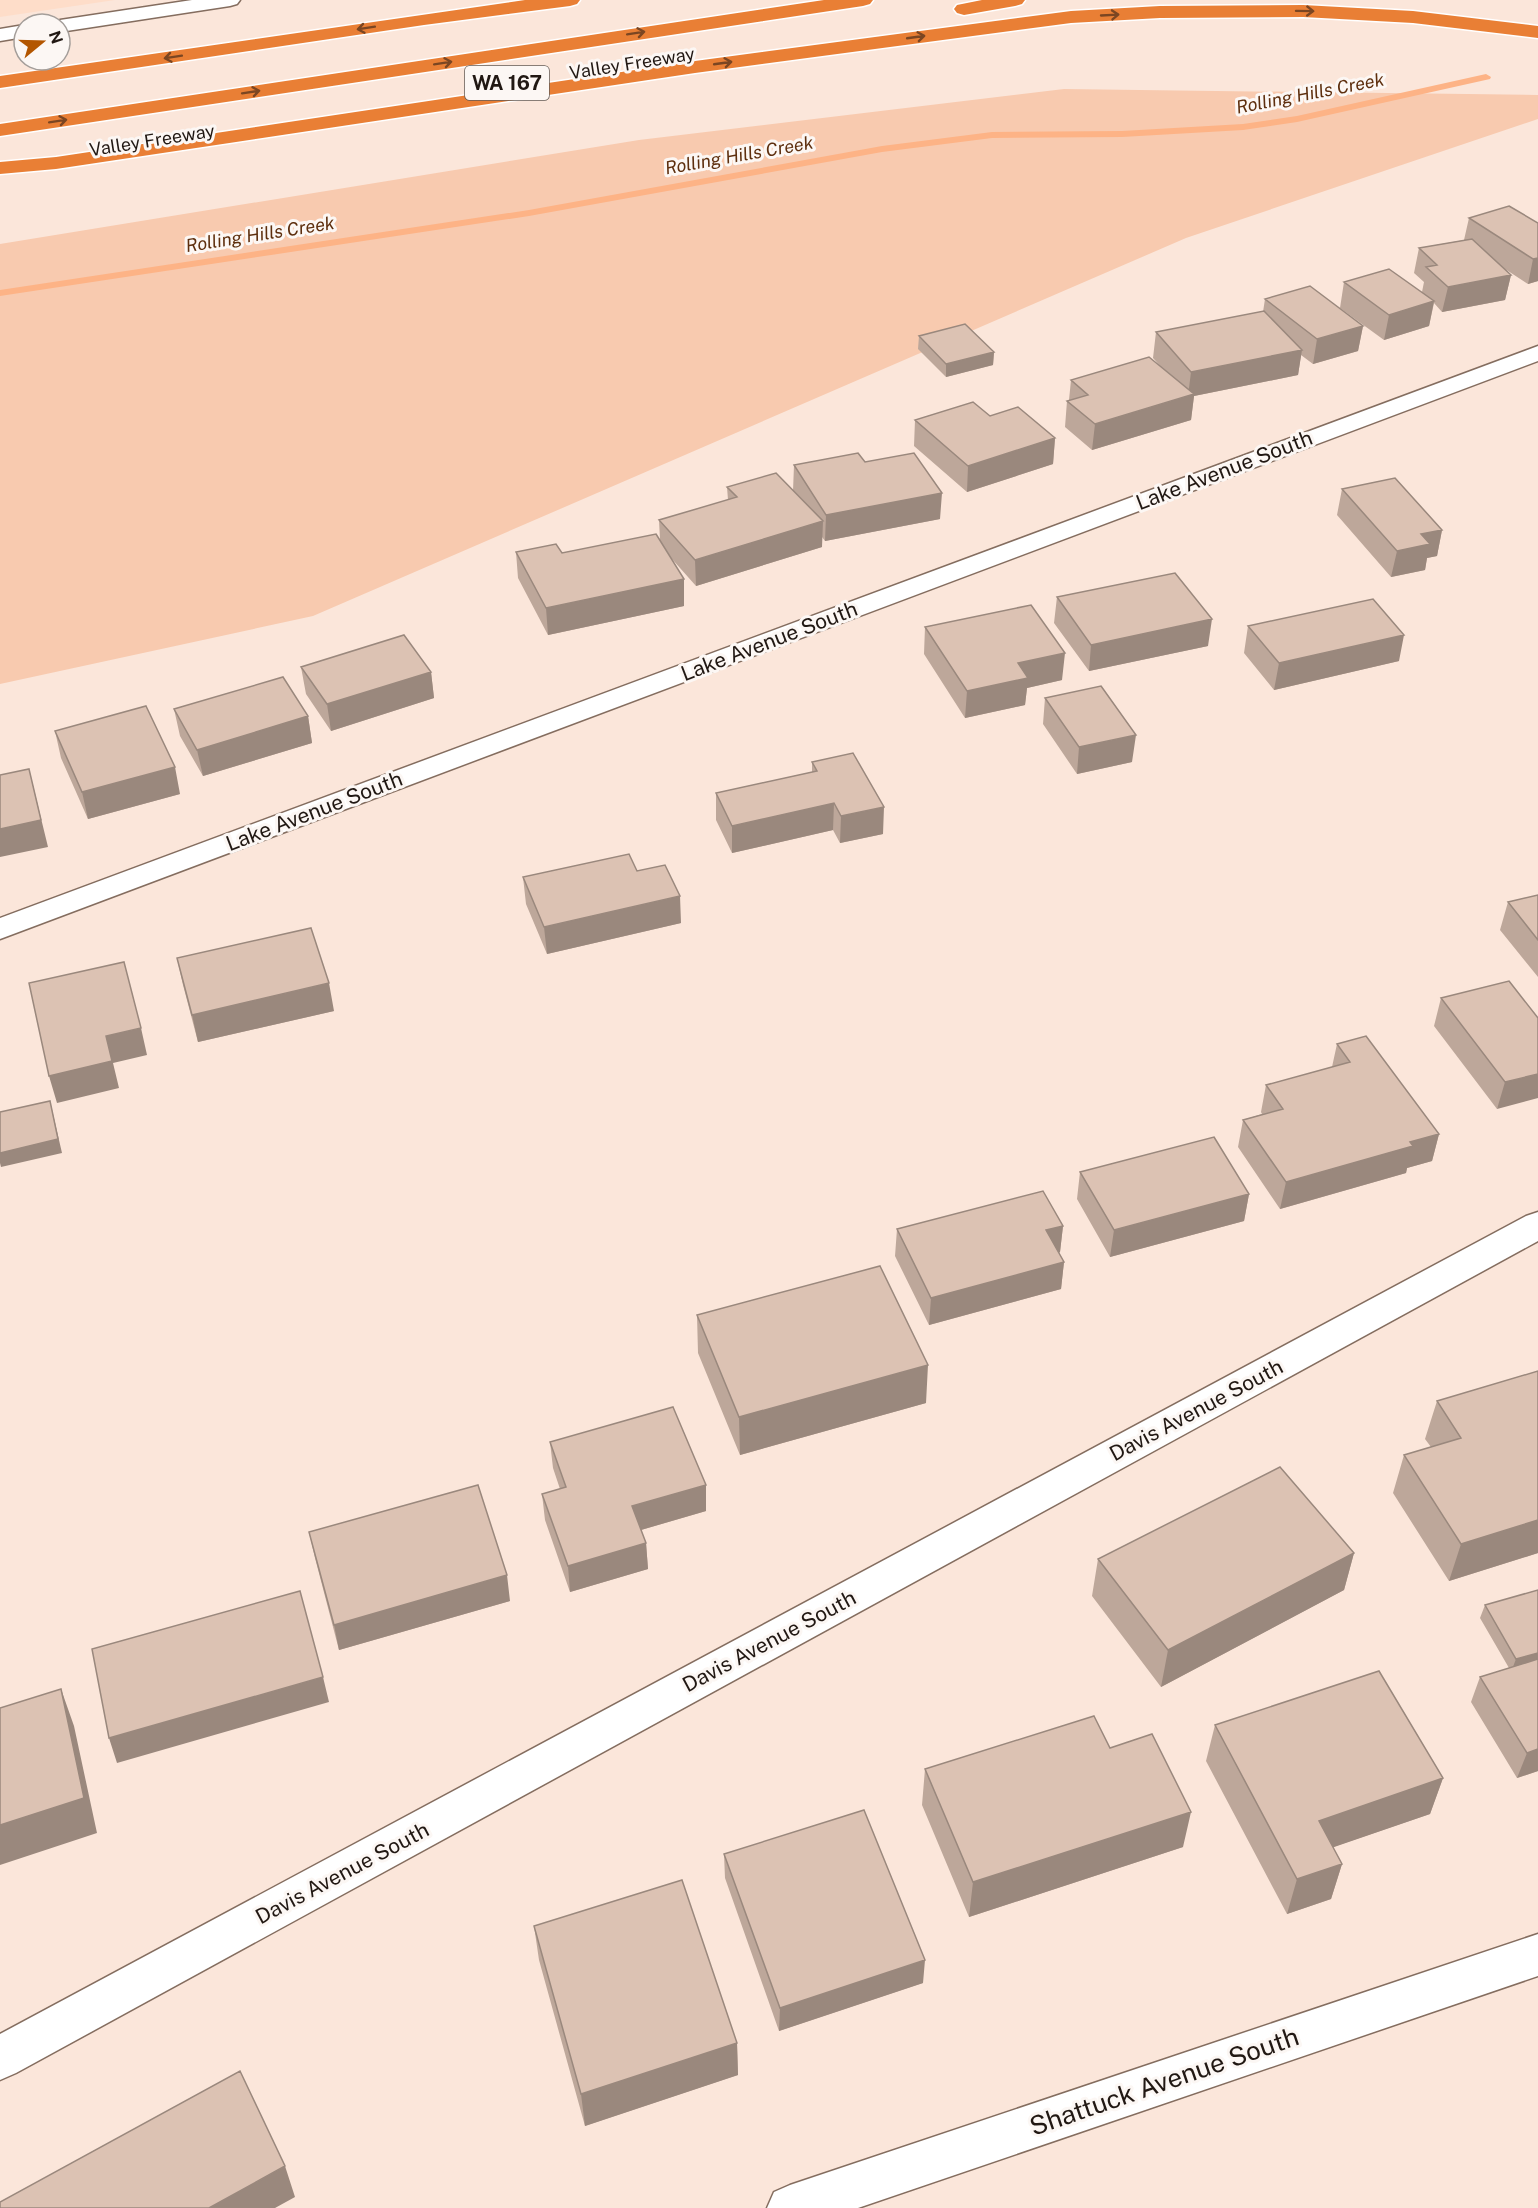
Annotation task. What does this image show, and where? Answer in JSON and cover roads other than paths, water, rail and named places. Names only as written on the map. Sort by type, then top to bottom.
[{"type":"highway","points":[[424,19],[501,0]]},
{"type":"highway","points":[[0,82],[424,19],[570,0]]},
{"type":"highway","points":[[0,130],[863,0]]},
{"type":"highway","points":[[946,12],[1015,0]]},
{"type":"highway","points":[[0,166],[56,163],[683,69],[1071,17],[1160,12],[1303,11],[1413,17],[1538,32]]},
{"type":"highway","points":[[0,110],[620,17]]},
{"type":"highway","name":"Valley Freeway","points":[[0,166],[875,23]]},
{"type":"street","points":[[72,24],[230,0]]},
{"type":"street","name":"Lake Avenue South","points":[[0,929],[1538,353]]},
{"type":"street","name":"Davis Avenue South","points":[[0,2058],[1538,1224]]},
{"type":"street","name":"Shattuck Avenue South","points":[[790,2208],[1538,1955]]},
{"type":"waterway","name":"Rolling Hills Creek","points":[[0,293],[529,213],[882,149],[992,135],[1122,134],[1243,127],[1297,119],[1486,77]]}]
